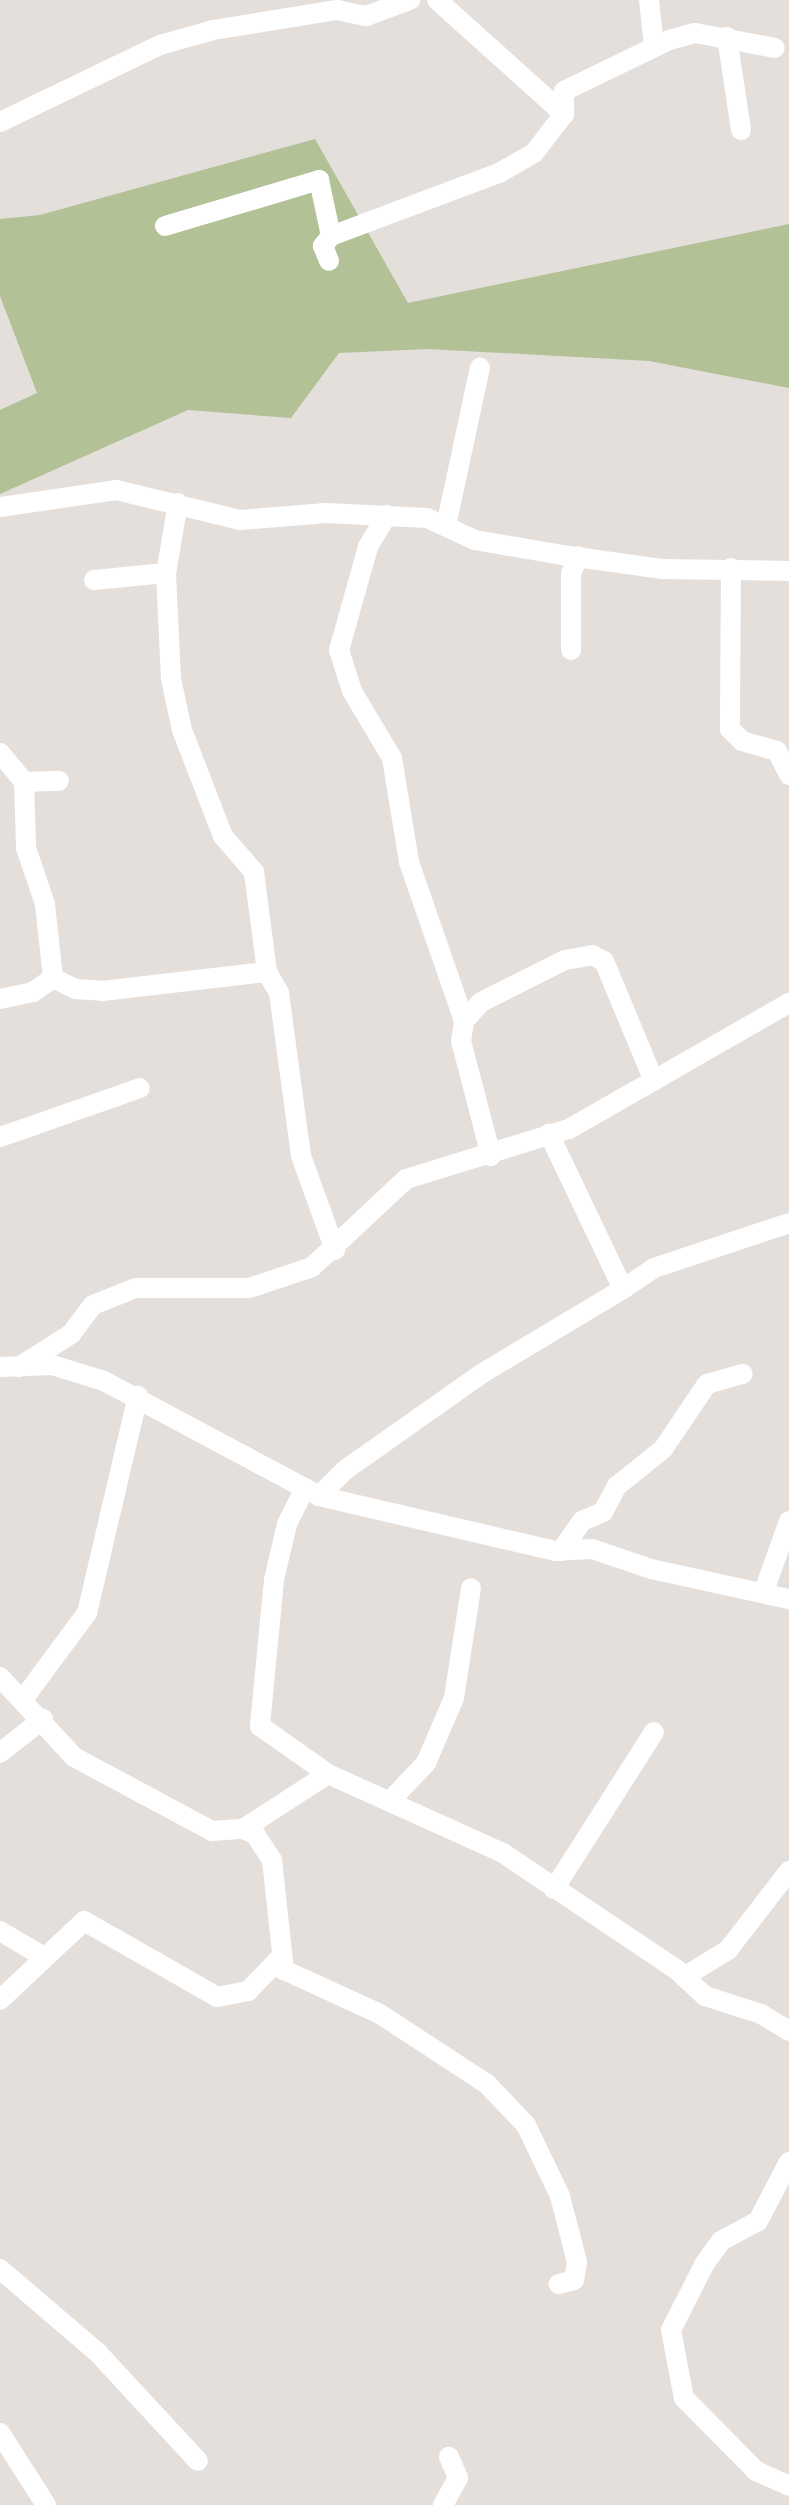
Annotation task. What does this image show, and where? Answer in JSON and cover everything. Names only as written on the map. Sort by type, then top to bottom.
[{"type":"street","points":[[0,122],[160,45],[213,30],[337,10],[366,16],[410,0]]},
{"type":"street","points":[[649,0],[654,46]]},
{"type":"street","points":[[445,3],[536,82],[564,114]]},
{"type":"street","points":[[329,261],[323,246],[331,236],[499,173],[534,153],[564,114],[564,91],[654,46],[695,33],[775,48]]},
{"type":"street","points":[[727,37],[741,130]]},
{"type":"street","points":[[165,226],[319,180],[331,236]]},
{"type":"street","points":[[446,526],[480,368]]},
{"type":"street","points":[[0,507],[116,490],[240,520],[387,515],[446,526],[475,540],[661,569],[789,571]]},
{"type":"street","points":[[178,503],[166,573],[171,679],[182,730],[223,836],[254,872],[267,972],[280,1002],[301,1156],[335,1250]]},
{"type":"street","points":[[387,515],[368,547],[339,650],[352,691],[392,758],[409,862],[464,1021],[461,1041],[491,1156]]},
{"type":"street","points":[[571,650],[571,574],[578,556]]},
{"type":"street","points":[[731,568],[730,729],[742,741],[777,751],[789,775]]},
{"type":"street","points":[[94,580],[166,573]]},
{"type":"street","points":[[0,753],[24,782],[26,848],[45,904],[53,978]]},
{"type":"street","points":[[24,782],[59,781]]},
{"type":"street","points":[[464,1021],[481,1002],[565,960],[592,955],[615,977],[654,1081]]},
{"type":"street","points":[[53,978],[76,989],[102,991],[267,972]]},
{"type":"street","points":[[0,999],[33,992],[53,978]]},
{"type":"street","points":[[9,1367],[71,1334],[93,1305],[136,1288],[249,1288],[312,1267],[335,1250],[406,1179],[491,1156],[585,1121],[789,1003]]},
{"type":"street","points":[[0,1137],[140,1088]]},
{"type":"street","points":[[549,1134],[623,1289]]},
{"type":"street","points":[[789,1223],[654,1268],[481,1374],[312,1492],[287,1524],[274,1580],[257,1710],[260,1726],[328,1774],[503,1853],[684,1977],[705,1996],[761,2014],[789,2031]]},
{"type":"street","points":[[9,1367],[52,1365],[138,1396],[312,1492],[561,1551],[592,1549],[651,1569],[764,1591],[789,1599]]},
{"type":"street","points":[[561,1551],[582,1521],[603,1512],[617,1486],[663,1449],[707,1384],[743,1374]]},
{"type":"street","points":[[24,1698],[87,1613],[138,1396]]},
{"type":"street","points":[[764,1591],[789,1521]]},
{"type":"street","points":[[391,1800],[426,1763],[454,1698],[471,1588]]},
{"type":"street","points":[[0,1677],[24,1698],[74,1757],[161,1807],[212,1831],[243,1829],[255,1834],[272,1860],[280,1958],[284,1970],[380,2014],[487,2084],[526,2125],[560,2196],[577,2262],[574,2280],[559,2284]]},
{"type":"street","points":[[0,1753],[43,1719]]},
{"type":"street","points":[[554,1889],[654,1732]]},
{"type":"street","points":[[243,1829],[328,1774]]},
{"type":"street","points":[[684,1977],[728,1950],[789,1871]]},
{"type":"street","points":[[0,2000],[84,1921],[217,1997],[248,1991],[280,1958]]},
{"type":"street","points":[[0,1931],[44,1957]]},
{"type":"street","points":[[789,2162],[782,2194],[758,2221],[721,2241],[705,2263],[671,2330],[672,2354],[684,2398],[756,2471],[789,2486]]},
{"type":"street","points":[[0,2269],[98,2353],[198,2461]]},
{"type":"street","points":[[0,2433],[46,2505]]},
{"type":"street","points":[[443,2505],[458,2478],[449,2457]]},
{"type":"green space","points":[[315,139],[408,303],[789,224],[789,388],[649,361],[428,349],[339,353],[291,418],[188,410],[0,494],[0,410],[37,393],[0,296],[0,219],[40,215]]}]
